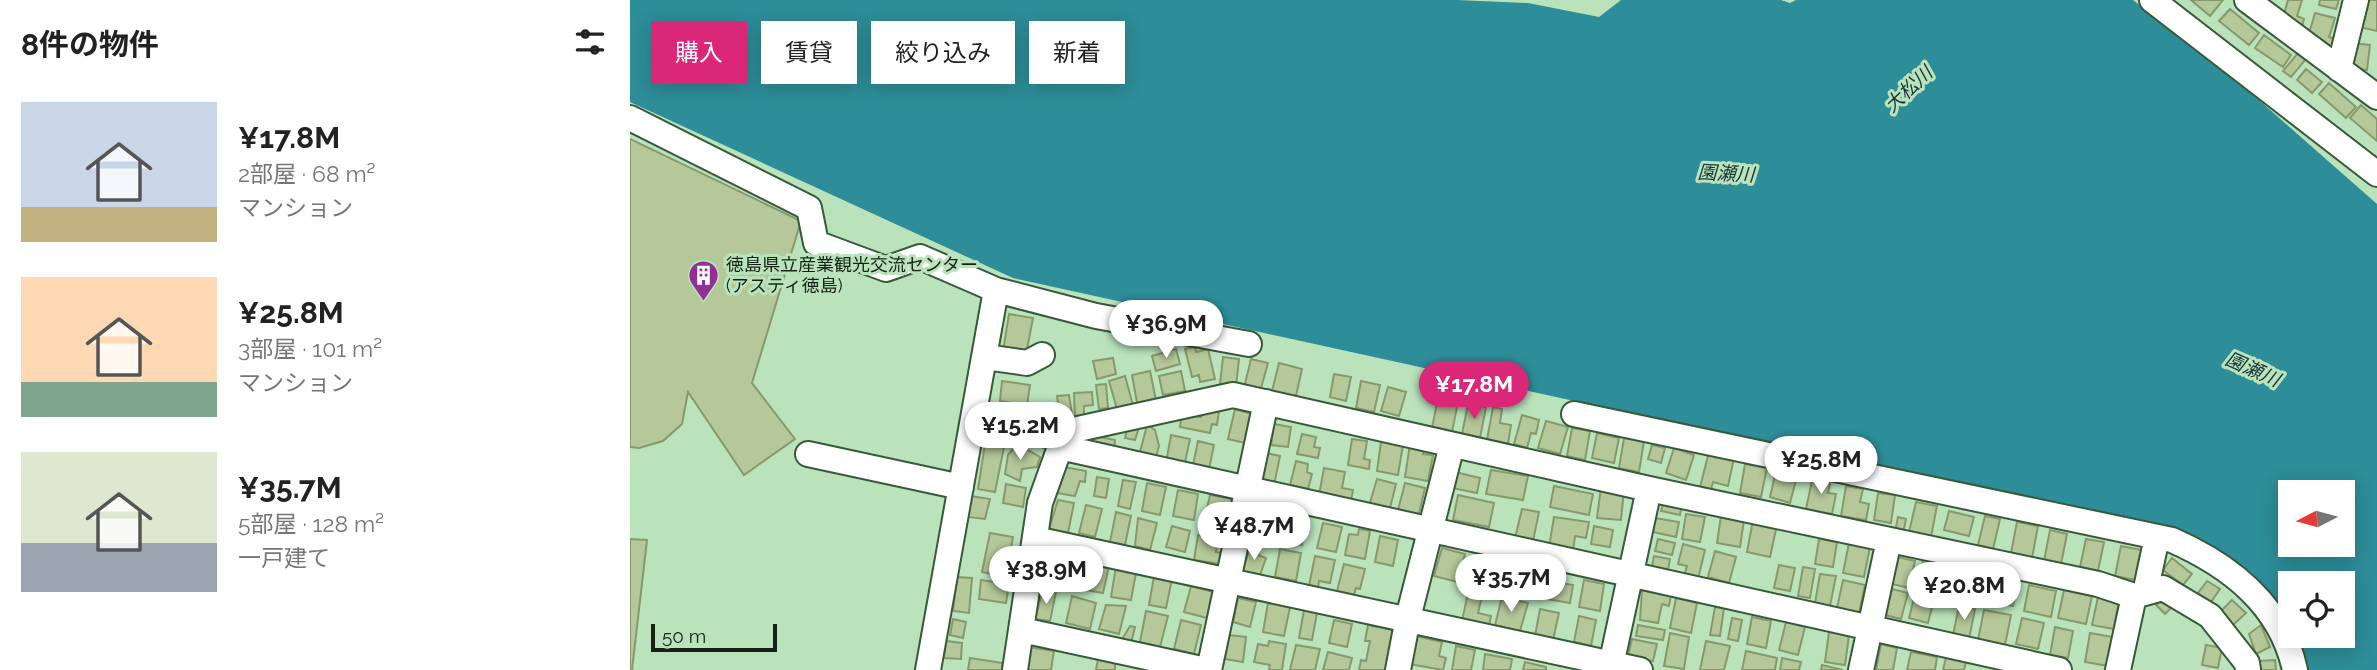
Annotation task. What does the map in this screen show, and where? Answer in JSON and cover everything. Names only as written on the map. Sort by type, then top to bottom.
[{"type":"street","points":[[2152,0],[2377,174]]},
{"type":"street","points":[[2247,0],[2377,97]]},
{"type":"street","points":[[2339,69],[2356,0]]},
{"type":"street","points":[[630,118],[809,208],[816,243],[886,269],[920,257],[996,290],[1096,316],[1249,344]]},
{"type":"street","points":[[928,670],[996,290]]},
{"type":"street","points":[[985,357],[1027,363],[1042,355]]},
{"type":"street","points":[[1015,670],[1040,503],[1060,447],[1078,429],[1233,395],[1649,489],[2139,594],[2163,588],[2210,616],[2247,663],[2248,670]]},
{"type":"street","points":[[1023,630],[1207,670],[1266,402]]},
{"type":"street","points":[[1574,414],[2157,537],[2200,553],[2239,581],[2272,613],[2289,641],[2295,670]]},
{"type":"street","points":[[1398,670],[1408,618],[1452,445]]},
{"type":"street","points":[[1060,447],[2059,670]]},
{"type":"street","points":[[808,454],[961,487]]},
{"type":"street","points":[[1611,667],[1649,489]]},
{"type":"street","points":[[2118,670],[2157,537]]},
{"type":"street","points":[[1035,539],[1408,618],[1611,667],[1640,670]]},
{"type":"street","points":[[1861,670],[1889,540]]},
{"type":"water","points":[[630,0],[1457,0],[1528,3],[1599,17],[1621,0],[1781,0],[1790,3],[1796,0],[2133,0],[2235,79],[2377,204],[2377,670],[2304,670],[2299,648],[2355,648],[2355,571],[2278,571],[2278,619],[2150,527],[1013,278],[630,102]]},
{"type":"building","points":[[2191,0],[2223,0],[2210,16]]},
{"type":"building","points":[[2288,0],[2302,0],[2297,16],[2304,19],[2302,27],[2282,21]]},
{"type":"building","points":[[2320,0],[2339,0],[2336,9],[2319,5]]},
{"type":"building","points":[[2366,0],[2377,0],[2377,31],[2359,27]]},
{"type":"building","points":[[2230,9],[2259,33],[2249,45],[2219,21]]},
{"type":"building","points":[[2315,13],[2335,18],[2329,37],[2338,40],[2334,54],[2308,37]]},
{"type":"building","points":[[2264,35],[2291,55],[2283,67],[2255,48]]},
{"type":"building","points":[[2351,43],[2370,45],[2367,70],[2348,67]]},
{"type":"building","points":[[2298,53],[2306,59],[2291,77],[2283,71]]},
{"type":"building","points":[[2306,69],[2322,82],[2312,93],[2297,80]]},
{"type":"building","points":[[2329,83],[2356,107],[2346,118],[2319,94]]},
{"type":"building","points":[[2361,105],[2377,119],[2377,141],[2350,118]]},
{"type":"building","name":"徳島県立産業観光交流センター (アスティ徳島)","points":[[630,139],[801,221],[752,383],[795,439],[744,475],[688,392],[682,424],[663,441],[639,448],[630,447]]},
{"type":"building","points":[[1009,314],[1033,318],[1026,355],[1003,351]]},
{"type":"building","points":[[1195,347],[1196,352],[1208,349],[1215,379],[1200,382],[1199,375],[1192,377],[1185,349]]},
{"type":"building","points":[[1176,349],[1180,364],[1156,371],[1152,356]]},
{"type":"building","points":[[1223,357],[1239,359],[1236,386],[1220,384]]},
{"type":"building","points":[[1113,358],[1116,374],[1097,379],[1093,361]]},
{"type":"building","points":[[1251,359],[1268,363],[1260,392],[1244,388]]},
{"type":"building","points":[[1279,363],[1302,369],[1296,396],[1272,391]]},
{"type":"building","points":[[1150,371],[1156,400],[1137,403],[1132,375]]},
{"type":"building","points":[[1181,371],[1185,391],[1163,395],[1159,376]]},
{"type":"building","points":[[1334,374],[1351,377],[1346,401],[1330,397]]},
{"type":"building","points":[[1125,376],[1133,405],[1117,409],[1109,381]]},
{"type":"building","points":[[1002,381],[1030,385],[1027,405],[1000,401]]},
{"type":"building","points":[[1361,381],[1380,385],[1374,412],[1356,408]]},
{"type":"building","points":[[1106,384],[1108,408],[1099,409],[1096,385]]},
{"type":"building","points":[[1388,387],[1406,392],[1399,416],[1381,411]]},
{"type":"building","points":[[1092,392],[1093,405],[1084,406],[1084,418],[1075,419],[1074,393]]},
{"type":"building","points":[[1069,395],[1073,420],[1060,421],[1057,396]]},
{"type":"building","points":[[1438,398],[1458,402],[1452,432],[1432,428]]},
{"type":"building","points":[[1468,404],[1486,407],[1480,438],[1462,434]]},
{"type":"building","points":[[990,405],[1020,411],[1019,422],[1009,420],[1007,433],[986,429]]},
{"type":"building","points":[[1493,407],[1502,409],[1500,423],[1511,425],[1508,444],[1487,440]]},
{"type":"building","points":[[1203,408],[1219,411],[1217,425],[1212,424],[1210,433],[1180,427],[1182,414],[1201,417]]},
{"type":"building","points":[[1235,409],[1252,414],[1245,443],[1228,439]]},
{"type":"building","points":[[1044,412],[1060,425],[1043,448],[1026,434]]},
{"type":"building","points":[[1522,415],[1539,420],[1536,434],[1531,433],[1527,448],[1514,444]]},
{"type":"building","points":[[1546,421],[1568,427],[1560,454],[1538,448]]},
{"type":"building","points":[[1140,424],[1135,440],[1125,438],[1128,425]]},
{"type":"building","points":[[1274,424],[1291,427],[1288,447],[1271,445]]},
{"type":"building","points":[[1147,425],[1155,430],[1159,446],[1155,461],[1139,456]]},
{"type":"building","points":[[1572,428],[1590,431],[1585,460],[1567,456]]},
{"type":"building","points":[[1597,433],[1619,438],[1614,463],[1592,458]]},
{"type":"building","points":[[1086,434],[1115,440],[1114,454],[1079,447]]},
{"type":"building","points":[[1302,434],[1316,437],[1314,447],[1320,448],[1318,458],[1297,454]]},
{"type":"building","points":[[1171,435],[1190,439],[1184,467],[1166,463]]},
{"type":"building","points":[[1624,438],[1644,441],[1639,472],[1619,468]]},
{"type":"building","points":[[1352,439],[1367,441],[1364,459],[1370,460],[1369,469],[1348,465]]},
{"type":"building","points":[[1198,441],[1214,445],[1209,469],[1193,465]]},
{"type":"building","points":[[1381,442],[1403,445],[1398,475],[1377,471]]},
{"type":"building","points":[[985,444],[1004,447],[995,492],[978,489]]},
{"type":"building","points":[[1017,444],[1040,457],[1037,467],[1022,469],[1020,481],[1005,474],[1008,455]]},
{"type":"building","points":[[1410,444],[1424,447],[1423,454],[1433,455],[1428,481],[1405,477]]},
{"type":"building","points":[[1652,445],[1665,448],[1661,463],[1648,459]]},
{"type":"building","points":[[1674,448],[1694,455],[1686,480],[1666,473]]},
{"type":"building","points":[[1709,452],[1734,458],[1728,486],[1713,482],[1711,490],[1700,487]]},
{"type":"building","points":[[1266,453],[1280,456],[1274,485],[1260,482]]},
{"type":"building","points":[[1296,461],[1308,464],[1307,472],[1312,474],[1308,489],[1290,485]]},
{"type":"building","points":[[1745,464],[1767,468],[1761,497],[1740,493]]},
{"type":"building","points":[[1064,467],[1086,471],[1085,482],[1080,481],[1075,496],[1057,493]]},
{"type":"building","points":[[1324,468],[1345,472],[1342,488],[1353,490],[1351,501],[1319,495]]},
{"type":"building","points":[[1491,470],[1528,476],[1523,500],[1486,494]]},
{"type":"building","points":[[1776,471],[1797,476],[1790,503],[1770,497]]},
{"type":"building","points":[[1455,472],[1480,478],[1477,493],[1452,488]]},
{"type":"building","points":[[1813,476],[1831,479],[1828,493],[1836,494],[1832,514],[1806,509]]},
{"type":"building","points":[[1097,477],[1109,479],[1106,498],[1094,496]]},
{"type":"building","points":[[1377,479],[1396,484],[1389,512],[1369,506]]},
{"type":"building","points":[[1123,480],[1136,482],[1130,509],[1118,506]]},
{"type":"building","points":[[1147,483],[1166,487],[1160,515],[1142,511]]},
{"type":"building","points":[[1405,483],[1425,488],[1418,518],[1397,514]]},
{"type":"building","points":[[1006,484],[1026,488],[1023,507],[1003,503]]},
{"type":"building","points":[[1554,486],[1593,494],[1589,515],[1550,507]]},
{"type":"building","points":[[1846,486],[1863,489],[1860,502],[1869,504],[1866,520],[1841,516]]},
{"type":"building","points":[[1601,487],[1624,490],[1621,520],[1597,518]]},
{"type":"building","points":[[1178,490],[1198,494],[1194,520],[1173,516]]},
{"type":"building","points":[[1878,493],[1895,495],[1891,523],[1874,520]]},
{"type":"building","points":[[1210,495],[1233,499],[1226,531],[1203,526]]},
{"type":"building","points":[[1458,495],[1494,503],[1489,527],[1453,520]]},
{"type":"building","points":[[971,496],[990,499],[985,519],[968,517]]},
{"type":"building","points":[[1058,500],[1074,503],[1068,533],[1049,529]]},
{"type":"building","points":[[1664,501],[1682,504],[1680,515],[1661,511]]},
{"type":"building","points":[[1916,502],[1937,506],[1931,537],[1909,532]]},
{"type":"building","points":[[1086,505],[1102,509],[1095,537],[1079,533]]},
{"type":"building","points":[[1522,509],[1539,512],[1533,541],[1515,538]]},
{"type":"building","points":[[1257,510],[1271,513],[1266,537],[1252,534]]},
{"type":"building","points":[[1949,511],[1974,517],[1969,536],[1944,530]]},
{"type":"building","points":[[1116,512],[1131,516],[1125,545],[1110,542]]},
{"type":"building","points":[[1686,514],[1705,517],[1700,542],[1682,539]]},
{"type":"building","points":[[1290,515],[1308,519],[1302,545],[1285,541]]},
{"type":"building","points":[[1721,516],[1744,520],[1740,547],[1717,543]]},
{"type":"building","points":[[1985,516],[2000,519],[1993,549],[1978,545]]},
{"type":"building","points":[[1554,517],[1589,522],[1586,538],[1575,536],[1573,551],[1549,547]]},
{"type":"building","points":[[1898,517],[1906,519],[1903,534],[1895,532]]},
{"type":"building","points":[[1138,518],[1157,523],[1150,550],[1135,546]]},
{"type":"building","points":[[1655,518],[1679,522],[1676,537],[1653,532]]},
{"type":"building","points":[[1753,520],[1777,525],[1770,557],[1747,552]]},
{"type":"building","points":[[2017,522],[2038,526],[2032,558],[2011,553]]},
{"type":"building","points":[[1323,523],[1342,527],[1336,552],[1317,548]]},
{"type":"building","points":[[1172,526],[1190,531],[1185,552],[1166,547]]},
{"type":"building","points":[[1594,526],[1613,530],[1610,547],[1591,544]]},
{"type":"building","points":[[1359,529],[1370,531],[1365,559],[1345,555],[1349,534],[1358,535]]},
{"type":"building","points":[[2050,530],[2067,534],[2061,564],[2044,561]]},
{"type":"building","points":[[990,533],[1013,537],[1010,553],[1016,554],[1011,578],[982,572]]},
{"type":"building","points":[[1198,535],[1218,538],[1216,552],[1223,553],[1221,564],[1194,560]]},
{"type":"building","points":[[1380,536],[1398,540],[1393,566],[1375,562]]},
{"type":"building","points":[[630,539],[647,540],[632,670],[630,670]]},
{"type":"building","points":[[1658,539],[1675,543],[1672,555],[1655,551]]},
{"type":"building","points":[[1819,539],[1837,542],[1833,567],[1815,564]]},
{"type":"building","points":[[2086,539],[2104,542],[2098,571],[2080,567]]},
{"type":"building","points":[[1252,542],[1261,545],[1258,555],[1266,558],[1259,578],[1242,572]]},
{"type":"building","points":[[1849,543],[1870,547],[1864,577],[1843,573]]},
{"type":"building","points":[[1683,544],[1705,550],[1698,579],[1684,576],[1687,566],[1678,564]]},
{"type":"building","points":[[2121,546],[2147,551],[2141,581],[2115,576]]},
{"type":"building","points":[[1442,548],[1465,554],[1458,582],[1434,576]]},
{"type":"building","points":[[1280,549],[1301,553],[1296,581],[1275,577]]},
{"type":"building","points":[[1715,551],[1736,557],[1729,583],[1708,577]]},
{"type":"building","points":[[1315,556],[1335,560],[1330,583],[1319,581],[1318,588],[1309,586]]},
{"type":"building","points":[[1654,556],[1670,559],[1668,570],[1652,567]]},
{"type":"building","points":[[1924,556],[1953,563],[1949,581],[1920,574]]},
{"type":"building","points":[[1046,557],[1065,559],[1061,584],[1042,579]]},
{"type":"building","points":[[1898,557],[1915,561],[1909,588],[1892,584]]},
{"type":"building","points":[[2172,558],[2192,574],[2183,585],[2163,570]]},
{"type":"building","points":[[1477,559],[1496,563],[1491,588],[1471,583]]},
{"type":"building","points":[[1079,561],[1109,566],[1103,593],[1075,588]]},
{"type":"building","points":[[1344,564],[1365,569],[1360,589],[1356,588],[1354,595],[1337,591]]},
{"type":"building","points":[[1779,565],[1795,568],[1790,591],[1774,588]]},
{"type":"building","points":[[1116,566],[1136,573],[1131,600],[1111,597]]},
{"type":"building","points":[[1803,567],[1815,569],[1810,598],[1798,596]]},
{"type":"building","points":[[1967,571],[1983,574],[1978,598],[1962,596]]},
{"type":"building","points":[[1546,572],[1562,575],[1561,583],[1573,585],[1570,603],[1541,598]]},
{"type":"building","points":[[1820,574],[1836,576],[1830,606],[1815,603]]},
{"type":"building","points":[[1987,574],[2019,582],[2013,606],[1982,599]]},
{"type":"building","points":[[1154,576],[1172,579],[1166,608],[1149,605]]},
{"type":"building","points":[[957,577],[972,578],[969,613],[953,611]]},
{"type":"building","points":[[981,580],[1009,584],[1006,603],[979,599]]},
{"type":"building","points":[[1584,580],[1604,584],[1600,611],[1579,607]]},
{"type":"building","points":[[1843,580],[1865,585],[1859,613],[1837,608]]},
{"type":"building","points":[[2207,581],[2220,589],[2211,602],[2198,593]]},
{"type":"building","points":[[1918,582],[1937,587],[1928,623],[1909,618]]},
{"type":"building","points":[[2029,585],[2056,591],[2051,617],[2024,611]]},
{"type":"building","points":[[1191,586],[1214,592],[1207,618],[1184,612]]},
{"type":"building","points":[[1043,589],[1056,592],[1050,621],[1035,619]]},
{"type":"building","points":[[1892,589],[1908,593],[1901,619],[1885,615]]},
{"type":"building","points":[[1642,590],[1671,595],[1669,606],[1662,604],[1658,623],[1640,620]]},
{"type":"building","points":[[2064,590],[2092,596],[2086,624],[2058,618]]},
{"type":"building","points":[[1468,593],[1482,596],[1478,613],[1491,616],[1489,626],[1462,621]]},
{"type":"building","points":[[1072,596],[1096,603],[1090,629],[1066,623]]},
{"type":"building","points":[[1502,597],[1528,603],[1520,631],[1495,625]]},
{"type":"building","points":[[2098,597],[2119,601],[2114,629],[2092,625]]},
{"type":"building","points":[[1238,598],[1256,602],[1250,627],[1233,622]]},
{"type":"building","points":[[1676,598],[1697,603],[1691,633],[1670,628]]},
{"type":"building","points":[[2162,599],[2171,608],[2165,614],[2156,605]]},
{"type":"building","points":[[2232,600],[2246,613],[2233,625],[2220,612]]},
{"type":"building","points":[[1268,603],[1290,607],[1284,636],[1263,632]]},
{"type":"building","points":[[1106,605],[1126,606],[1119,634],[1099,629]]},
{"type":"building","points":[[1959,606],[1975,609],[1969,639],[1953,635]]},
{"type":"building","points":[[1715,607],[1724,608],[1720,636],[1710,635]]},
{"type":"building","points":[[1540,609],[1559,613],[1553,640],[1535,636]]},
{"type":"building","points":[[1304,610],[1317,613],[1312,640],[1299,638]]},
{"type":"building","points":[[1984,610],[2011,615],[2005,645],[1978,640]]},
{"type":"building","points":[[1146,611],[1168,616],[1160,647],[1140,642]]},
{"type":"building","points":[[1579,616],[1596,620],[1591,646],[1574,642]]},
{"type":"building","points":[[1752,617],[1771,621],[1766,648],[1747,644]]},
{"type":"building","points":[[1732,618],[1742,620],[1738,641],[1728,639]]},
{"type":"building","points":[[2022,618],[2044,623],[2038,649],[2016,644]]},
{"type":"building","points":[[953,619],[966,622],[963,638],[950,635]]},
{"type":"building","points":[[1181,620],[1201,625],[1194,654],[1174,649]]},
{"type":"building","points":[[1334,620],[1352,624],[1347,647],[1329,643]]},
{"type":"building","points":[[1786,622],[1805,627],[1798,655],[1779,650]]},
{"type":"building","points":[[1368,625],[1393,630],[1386,670],[1359,670],[1361,660],[1366,661],[1370,641],[1365,641]]},
{"type":"building","points":[[1638,625],[1665,630],[1663,640],[1636,636]]},
{"type":"building","points":[[2261,625],[2270,647],[2256,654],[2249,634]]},
{"type":"building","points":[[1130,626],[1135,627],[1131,643],[1121,641]]},
{"type":"building","points":[[2055,627],[2073,631],[2068,658],[2050,655]]},
{"type":"building","points":[[1829,632],[1849,635],[1845,665],[1825,662]]},
{"type":"building","points":[[1670,633],[1689,637],[1684,669],[1664,666]]},
{"type":"building","points":[[2090,633],[2113,637],[2108,666],[2085,662]]},
{"type":"building","points":[[1229,635],[1246,637],[1243,662],[1225,659]]},
{"type":"building","points":[[1416,636],[1442,642],[1439,656],[1446,658],[1443,670],[1409,664]]},
{"type":"building","points":[[1632,639],[1657,644],[1653,661],[1628,656]]},
{"type":"building","points":[[946,641],[962,643],[961,659],[944,658]]},
{"type":"building","points":[[1269,641],[1286,644],[1282,670],[1269,670],[1270,665],[1254,662],[1258,644],[1268,646]]},
{"type":"building","points":[[1706,641],[1730,646],[1724,670],[1700,670]]},
{"type":"building","points":[[1881,644],[1897,648],[1893,670],[1876,670]]},
{"type":"building","points":[[1296,645],[1320,649],[1315,670],[1290,670]]},
{"type":"building","points":[[2206,645],[2222,648],[2218,668],[2202,665]]},
{"type":"building","points":[[1456,646],[1475,650],[1471,670],[1452,670]]},
{"type":"building","points":[[1028,647],[1054,651],[1051,670],[1025,670]]},
{"type":"building","points":[[1746,651],[1777,658],[1775,670],[1742,670]]},
{"type":"building","points":[[1328,652],[1352,658],[1349,670],[1323,670]]},
{"type":"building","points":[[1911,652],[1937,657],[1935,670],[1907,670]]},
{"type":"building","points":[[1485,654],[1512,659],[1510,670],[1483,670]]},
{"type":"building","points":[[1946,657],[1966,662],[1964,670],[1943,670]]},
{"type":"building","points":[[970,658],[1003,663],[1002,670],[968,670]]},
{"type":"building","points":[[1782,658],[1801,662],[1799,670],[1780,670]]},
{"type":"building","points":[[1098,659],[1115,663],[1115,670],[1096,670]]},
{"type":"building","points":[[2275,660],[2276,670],[2259,670],[2258,661]]},
{"type":"building","points":[[1525,662],[1546,667],[1546,670],[1523,670]]},
{"type":"building","points":[[1822,665],[1843,670],[1821,670]]},
{"type":"place","name":"徳島県立産業観光交流センター (アスティ徳島)","points":[[703,302]]},
{"type":"water label","name":"大松川","points":[[1908,89]]},
{"type":"water label","name":"園瀬川","points":[[1726,173]]},
{"type":"water label","name":"園瀬川","points":[[2253,369]]}]
